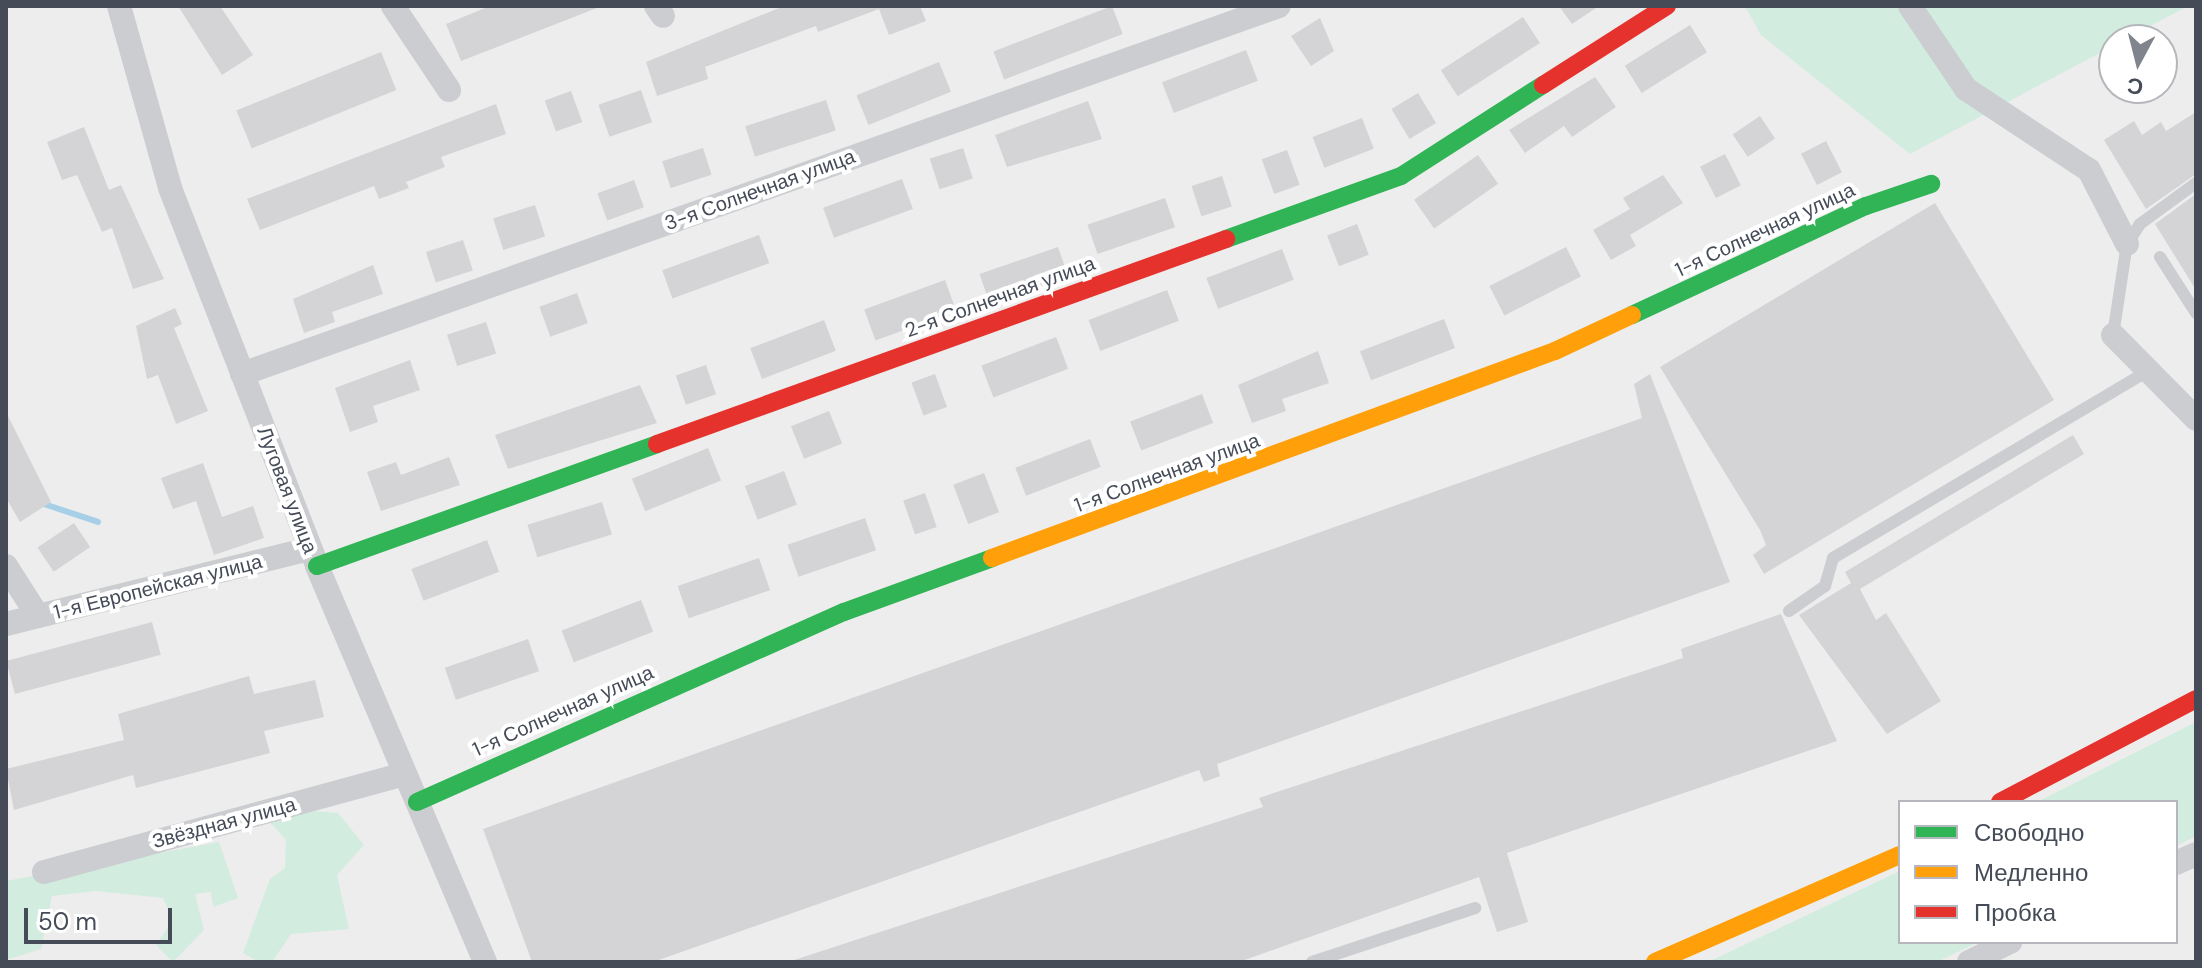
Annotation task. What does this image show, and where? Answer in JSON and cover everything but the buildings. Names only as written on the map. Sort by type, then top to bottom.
[{"type":"street","name":"Луговая улица","points":[[119,6],[170,188],[314,558],[485,962]]},
{"type":"street","points":[[393,6],[449,90]]},
{"type":"street","name":"3-я Солнечная улица","points":[[242,374],[1279,6]]},
{"type":"street","name":"2-я Солнечная улица","points":[[314,558],[1401,176],[1667,6]]},
{"type":"street","points":[[1910,6],[1966,89],[2089,170],[2127,244]]},
{"type":"street","name":"1-я Солнечная улица","points":[[417,802],[844,612],[1555,351],[1866,206],[1931,184]]},
{"type":"street","points":[[2113,335],[2144,373],[2196,419]]},
{"type":"street","name":"1-я Европейская улица","points":[[6,624],[314,558]]},
{"type":"street","points":[[6,566],[38,616]]},
{"type":"street","points":[[2145,724],[2196,687]]},
{"type":"street","points":[[2004,800],[2196,699]]},
{"type":"street","name":"Звёздная улица","points":[[44,872],[405,774]]},
{"type":"street","points":[[1655,962],[1898,856]]},
{"type":"street","points":[[1969,962],[2006,944]]},
{"type":"lane","points":[[2113,335],[2127,244],[2140,224],[2196,183]]},
{"type":"lane","points":[[2160,257],[2196,313]]},
{"type":"lane","points":[[1789,611],[1825,586],[1833,558],[2144,373]]},
{"type":"lane","points":[[1312,962],[1475,908]]},
{"type":"green space","points":[[1745,6],[2188,6],[2154,24],[2098,24],[2098,54],[1910,154],[1761,35]]},
{"type":"green space","points":[[2196,722],[2196,836],[2178,845],[2178,800],[2041,800]]},
{"type":"green space","points":[[299,810],[338,813],[364,845],[337,875],[349,929],[291,934],[272,962],[259,962],[243,953],[270,879],[285,868],[286,840],[269,821]]},
{"type":"green space","points":[[219,842],[238,898],[213,907],[211,892],[195,894],[204,930],[173,962],[156,945],[173,920],[163,898],[96,891],[52,896],[41,949],[6,960],[6,881]]},
{"type":"green space","points":[[1898,872],[1898,944],[1974,944],[1937,962],[1708,962]]},
{"type":"waterway","points":[[41,503],[98,522]]},
{"type":"traffic: fast","points":[[1226,239],[1401,176],[1543,85]]},
{"type":"traffic: fast","points":[[1632,315],[1866,206],[1931,184]]},
{"type":"traffic: fast","points":[[317,566],[657,444]]},
{"type":"traffic: fast","points":[[417,802],[844,612],[992,558]]},
{"type":"traffic: slow","points":[[992,558],[1555,351],[1632,315]]},
{"type":"traffic: slow","points":[[1655,962],[1898,856]]},
{"type":"traffic: jam","points":[[1543,85],[1667,6]]},
{"type":"traffic: jam","points":[[657,444],[1226,239]]},
{"type":"traffic: jam","points":[[2004,800],[2196,699]]}]
